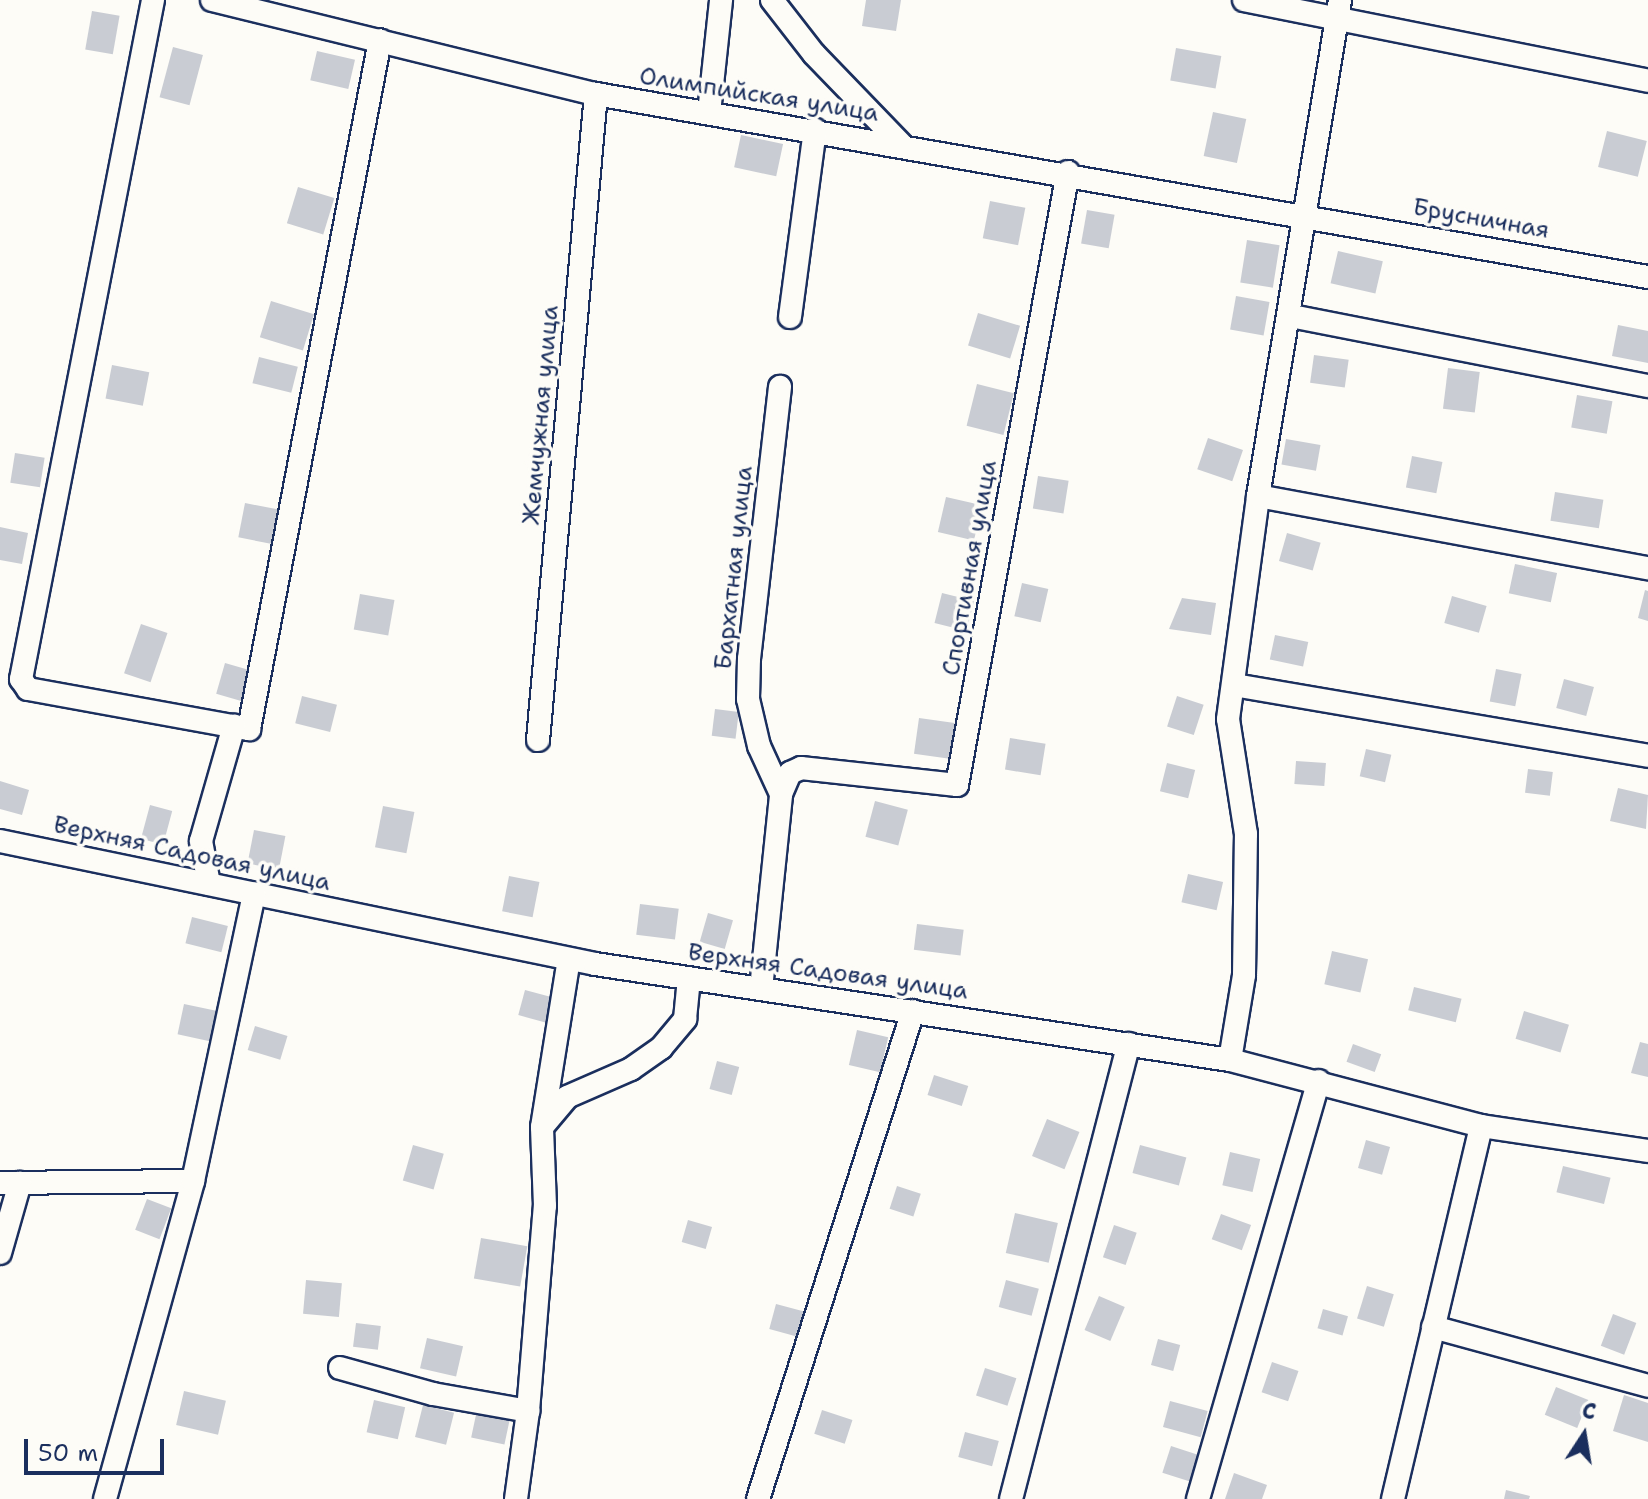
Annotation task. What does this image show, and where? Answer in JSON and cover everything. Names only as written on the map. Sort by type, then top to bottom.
[{"type":"street","points":[[153,0],[21,679],[28,689],[249,729],[380,40]]},
{"type":"street","name":"Олимпийская улица","points":[[212,0],[596,94],[1305,213]]},
{"type":"street","points":[[709,113],[721,0]]},
{"type":"street","points":[[772,0],[814,54],[901,144]]},
{"type":"street","points":[[1244,0],[1338,9],[1648,81]]},
{"type":"street","points":[[1230,1060],[1246,935],[1246,834],[1228,719],[1258,496],[1291,316],[1338,9]]},
{"type":"street","name":"Жемчужная улица","points":[[538,740],[596,94]]},
{"type":"street","points":[[790,317],[815,130]]},
{"type":"street","name":"Спортивная улица","points":[[781,794],[790,773],[801,768],[957,785],[1068,172]]},
{"type":"street","name":"Брусничная","points":[[1305,213],[1648,277]]},
{"type":"street","points":[[1291,316],[1648,386]]},
{"type":"street","name":"Бархатная улица","points":[[780,387],[748,699],[759,746],[781,794]]},
{"type":"street","points":[[1258,496],[1648,568]]},
{"type":"street","points":[[1234,685],[1648,756]]},
{"type":"street","points":[[209,884],[201,841],[234,726]]},
{"type":"street","points":[[761,989],[781,794]]},
{"type":"street","name":"Верхняя Садовая улица","points":[[0,841],[569,959],[1230,1060],[1481,1126],[1648,1151]]},
{"type":"street","points":[[105,1499],[193,1181],[254,893]]},
{"type":"street","points":[[516,1499],[528,1411],[545,1206],[542,1127],[569,959]]},
{"type":"street","points":[[542,1127],[567,1097],[585,1085],[620,1076],[661,1048],[685,1019],[689,978]]},
{"type":"street","points":[[758,1499],[913,1011]]},
{"type":"street","points":[[1011,1499],[1129,1044]]},
{"type":"street","points":[[1198,1499],[1319,1081]]},
{"type":"street","points":[[1393,1499],[1481,1126]]},
{"type":"street","points":[[0,1253],[10,1183],[193,1181]]},
{"type":"street","points":[[1433,1327],[1648,1386]]},
{"type":"street","points":[[340,1368],[433,1394],[528,1411]]},
{"type":"building","points":[[866,0],[901,0],[896,31],[862,26]]},
{"type":"building","points":[[92,11],[120,16],[113,54],[85,49]]},
{"type":"building","points":[[173,47],[203,55],[189,105],[160,97]]},
{"type":"building","points":[[1176,48],[1221,56],[1216,88],[1170,80]]},
{"type":"building","points":[[317,51],[355,60],[348,89],[310,80]]},
{"type":"building","points":[[1213,112],[1246,119],[1237,163],[1204,156]]},
{"type":"building","points":[[1607,131],[1647,141],[1638,177],[1598,167]]},
{"type":"building","points":[[741,135],[783,144],[776,176],[734,167]]},
{"type":"building","points":[[298,187],[334,198],[323,234],[287,223]]},
{"type":"building","points":[[990,201],[1025,208],[1018,245],[983,238]]},
{"type":"building","points":[[1087,210],[1115,215],[1109,248],[1081,243]]},
{"type":"building","points":[[1247,240],[1280,245],[1273,288],[1240,282]]},
{"type":"building","points":[[1338,251],[1383,261],[1375,294],[1331,283]]},
{"type":"building","points":[[1236,296],[1269,302],[1264,335],[1230,329]]},
{"type":"building","points":[[271,301],[314,314],[303,350],[260,337]]},
{"type":"building","points":[[978,313],[1020,326],[1010,358],[968,346]]},
{"type":"building","points":[[1618,325],[1648,331],[1648,363],[1612,356]]},
{"type":"building","points":[[1314,355],[1349,360],[1345,388],[1310,383]]},
{"type":"building","points":[[259,357],[298,367],[291,393],[252,383]]},
{"type":"building","points":[[112,365],[149,372],[143,406],[106,398]]},
{"type":"building","points":[[1448,368],[1480,372],[1475,413],[1443,409]]},
{"type":"building","points":[[977,384],[1014,393],[1003,435],[967,426]]},
{"type":"building","points":[[1577,395],[1612,401],[1607,434],[1571,427]]},
{"type":"building","points":[[1208,438],[1243,450],[1232,481],[1197,469]]},
{"type":"building","points":[[1286,439],[1320,445],[1316,471],[1281,465]]},
{"type":"building","points":[[15,453],[45,458],[40,487],[10,483]]},
{"type":"building","points":[[1412,456],[1442,462],[1436,493],[1406,487]]},
{"type":"building","points":[[1038,476],[1069,481],[1063,513],[1033,509]]},
{"type":"building","points":[[1555,492],[1603,500],[1599,528],[1550,521]]},
{"type":"building","points":[[946,497],[982,505],[974,540],[938,532]]},
{"type":"building","points":[[245,503],[277,509],[271,544],[238,537]]},
{"type":"building","points":[[0,527],[28,533],[22,564],[0,560]]},
{"type":"building","points":[[1287,533],[1321,543],[1313,571],[1279,561]]},
{"type":"building","points":[[1515,564],[1557,573],[1551,602],[1509,593]]},
{"type":"building","points":[[1022,583],[1048,589],[1041,622],[1014,616]]},
{"type":"building","points":[[1645,590],[1648,591],[1648,621],[1638,618]]},
{"type":"building","points":[[942,593],[974,601],[967,631],[935,623]]},
{"type":"building","points":[[360,594],[394,600],[388,636],[354,629]]},
{"type":"building","points":[[1452,596],[1487,606],[1479,633],[1444,623]]},
{"type":"building","points":[[1182,598],[1216,603],[1211,635],[1169,629]]},
{"type":"building","points":[[141,624],[167,633],[151,682],[124,673]]},
{"type":"building","points":[[1275,635],[1308,642],[1303,667],[1270,659]]},
{"type":"building","points":[[225,663],[250,670],[241,701],[216,694]]},
{"type":"building","points":[[1496,669],[1522,674],[1515,706],[1490,701]]},
{"type":"building","points":[[1564,679],[1594,687],[1586,716],[1556,708]]},
{"type":"building","points":[[302,696],[337,705],[330,732],[295,723]]},
{"type":"building","points":[[1177,696],[1204,705],[1194,735],[1167,726]]},
{"type":"building","points":[[715,709],[739,712],[736,739],[712,736]]},
{"type":"building","points":[[919,718],[955,723],[950,759],[914,754]]},
{"type":"building","points":[[1010,738],[1046,744],[1041,775],[1005,770]]},
{"type":"building","points":[[1366,749],[1391,755],[1385,782],[1360,776]]},
{"type":"building","points":[[1296,761],[1326,763],[1324,786],[1294,784]]},
{"type":"building","points":[[1167,763],[1195,770],[1188,798],[1160,791]]},
{"type":"building","points":[[1528,769],[1553,772],[1550,796],[1525,793]]},
{"type":"building","points":[[0,781],[29,790],[22,815],[0,809]]},
{"type":"building","points":[[1618,788],[1648,795],[1646,829],[1610,821]]},
{"type":"building","points":[[875,801],[908,810],[898,846],[865,837]]},
{"type":"building","points":[[150,805],[172,811],[163,845],[141,839]]},
{"type":"building","points":[[383,806],[414,812],[406,853],[375,847]]},
{"type":"building","points":[[254,830],[285,836],[279,869],[248,863]]},
{"type":"building","points":[[1188,874],[1223,882],[1217,910],[1181,902]]},
{"type":"building","points":[[509,876],[539,882],[533,917],[502,911]]},
{"type":"building","points":[[640,904],[679,909],[675,940],[636,935]]},
{"type":"building","points":[[708,913],[733,920],[725,949],[700,942]]},
{"type":"building","points":[[192,917],[228,926],[221,952],[185,943]]},
{"type":"building","points":[[917,924],[964,930],[960,956],[914,950]]},
{"type":"building","points":[[1332,951],[1368,959],[1360,992],[1324,984]]},
{"type":"building","points":[[1414,987],[1462,999],[1456,1022],[1408,1010]]},
{"type":"building","points":[[525,990],[554,998],[547,1023],[518,1015]]},
{"type":"building","points":[[184,1004],[217,1011],[211,1041],[178,1034]]},
{"type":"building","points":[[1524,1011],[1569,1025],[1560,1052],[1516,1039]]},
{"type":"building","points":[[255,1026],[288,1036],[280,1060],[248,1050]]},
{"type":"building","points":[[857,1030],[888,1037],[880,1072],[849,1065]]},
{"type":"building","points":[[1640,1042],[1648,1044],[1648,1077],[1631,1073]]},
{"type":"building","points":[[1353,1044],[1381,1054],[1375,1072],[1347,1062]]},
{"type":"building","points":[[717,1061],[739,1067],[732,1095],[709,1089]]},
{"type":"building","points":[[934,1075],[968,1086],[962,1106],[928,1095]]},
{"type":"building","points":[[1047,1119],[1079,1132],[1064,1169],[1032,1156]]},
{"type":"building","points":[[1366,1140],[1390,1147],[1382,1175],[1358,1168]]},
{"type":"building","points":[[413,1145],[444,1154],[434,1189],[403,1181]]},
{"type":"building","points":[[1140,1145],[1186,1157],[1179,1185],[1132,1173]]},
{"type":"building","points":[[1230,1152],[1260,1159],[1253,1192],[1222,1185]]},
{"type":"building","points":[[1563,1166],[1611,1178],[1604,1204],[1556,1192]]},
{"type":"building","points":[[897,1186],[921,1194],[913,1217],[890,1209]]},
{"type":"building","points":[[147,1199],[171,1208],[159,1239],[135,1230]]},
{"type":"building","points":[[1015,1213],[1058,1223],[1049,1263],[1006,1253]]},
{"type":"building","points":[[1221,1214],[1251,1225],[1242,1250],[1212,1239]]},
{"type":"building","points":[[688,1220],[712,1227],[706,1249],[682,1242]]},
{"type":"building","points":[[1114,1225],[1137,1233],[1126,1265],[1103,1257]]},
{"type":"building","points":[[481,1238],[527,1246],[520,1287],[474,1278]]},
{"type":"building","points":[[306,1280],[342,1283],[339,1317],[303,1314]]},
{"type":"building","points":[[1006,1280],[1039,1289],[1032,1316],[999,1307]]},
{"type":"building","points":[[1367,1286],[1394,1294],[1384,1327],[1357,1319]]},
{"type":"building","points":[[1099,1296],[1125,1307],[1110,1341],[1085,1330]]},
{"type":"building","points":[[776,1304],[810,1313],[803,1338],[769,1329]]},
{"type":"building","points":[[1323,1309],[1348,1316],[1342,1335],[1317,1328]]},
{"type":"building","points":[[1613,1314],[1636,1323],[1624,1355],[1601,1346]]},
{"type":"building","points":[[356,1323],[381,1326],[378,1350],[353,1347]]},
{"type":"building","points":[[427,1338],[463,1346],[456,1377],[420,1368]]},
{"type":"building","points":[[1158,1339],[1180,1345],[1173,1371],[1151,1365]]},
{"type":"building","points":[[1272,1362],[1298,1371],[1288,1401],[1262,1392]]},
{"type":"building","points":[[985,1368],[1016,1378],[1007,1406],[976,1396]]},
{"type":"building","points":[[1556,1387],[1588,1400],[1577,1428],[1545,1415]]},
{"type":"building","points":[[184,1391],[226,1401],[218,1435],[176,1425]]},
{"type":"building","points":[[1624,1395],[1648,1403],[1648,1442],[1613,1431]]},
{"type":"building","points":[[374,1400],[405,1407],[398,1439],[367,1432]]},
{"type":"building","points":[[1170,1401],[1208,1411],[1201,1437],[1163,1427]]},
{"type":"building","points":[[423,1405],[454,1413],[446,1445],[415,1437]]},
{"type":"building","points":[[477,1410],[510,1417],[504,1444],[471,1437]]},
{"type":"building","points":[[822,1410],[852,1420],[845,1444],[814,1434]]},
{"type":"building","points":[[965,1432],[999,1441],[992,1466],[958,1457]]},
{"type":"building","points":[[1171,1446],[1199,1455],[1190,1482],[1162,1473]]},
{"type":"building","points":[[1234,1473],[1267,1485],[1262,1499],[1225,1499]]},
{"type":"building","points":[[1506,1490],[1530,1496],[1529,1499],[1504,1499]]}]
